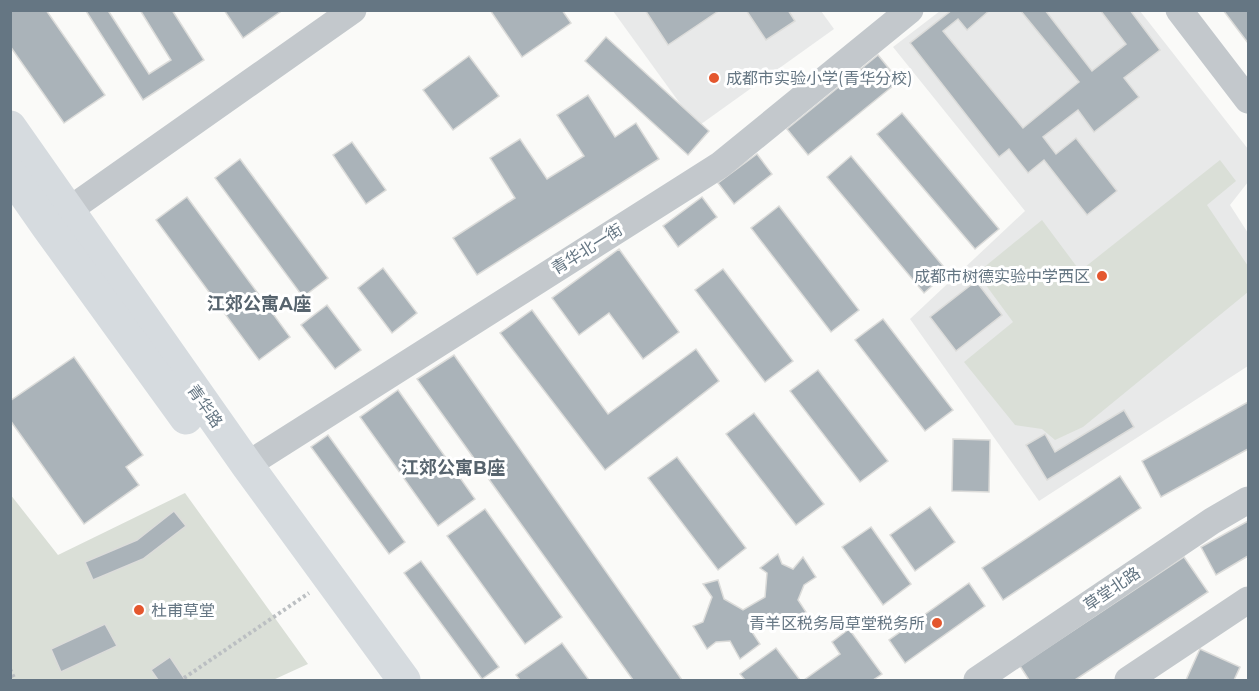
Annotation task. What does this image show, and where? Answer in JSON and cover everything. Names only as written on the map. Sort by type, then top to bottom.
[{"type":"main road","name":"青华路","points":[[10,127],[57,218],[312,591],[378,681]]},
{"type":"main road","name":"青华路","points":[[10,173],[57,218],[247,465],[404,681]]},
{"type":"street","points":[[57,218],[353,10]]},
{"type":"street","name":"青华北一街","points":[[247,465],[720,165],[910,10]]},
{"type":"street","points":[[1179,10],[1248,100]]},
{"type":"street","name":"草堂北路","points":[[977,681],[1212,521],[1248,500]]},
{"type":"street","points":[[1128,681],[1248,600]]},
{"type":"path","points":[[184,678],[312,591]]},
{"type":"path","points":[[10,669],[15,681]]},
{"type":"shaded area","name":"成都市实验小学(青华分校)","points":[[613,11],[821,11],[834,29],[697,127]]},
{"type":"shaded area","name":"成都市树德实验中学西区","points":[[940,11],[1140,11],[1248,149],[1248,182],[1230,205],[1248,233],[1248,366],[1039,501],[910,319],[1025,211],[893,47]]},
{"type":"shaded area","points":[[1220,160],[1236,181],[1207,205],[1248,266],[1248,292],[1083,427],[1055,440],[1042,429],[1015,425],[964,362],[1013,322],[977,273],[1042,220],[1080,271]]},
{"type":"shaded area","name":"杜甫草堂","points":[[185,493],[308,664],[273,680],[11,680],[10,494],[58,555]]},
{"type":"building","points":[[10,10],[46,10],[105,95],[64,123],[10,46]]},
{"type":"building","points":[[111,10],[109,12],[149,74],[171,60],[140,10],[172,10],[204,60],[143,100],[86,11]]},
{"type":"building","points":[[224,10],[279,10],[280,12],[243,38]]},
{"type":"building","points":[[490,10],[562,10],[571,23],[522,57]]},
{"type":"building","points":[[645,10],[720,10],[668,45]]},
{"type":"building","points":[[746,10],[788,10],[795,21],[766,40]]},
{"type":"building","points":[[952,10],[990,10],[967,30],[958,19],[943,31],[1023,128],[1079,82],[1020,10],[1045,10],[1092,71],[1126,44],[1100,10],[1130,10],[1160,50],[1124,78],[1139,97],[1094,132],[1078,110],[1043,137],[1056,154],[1076,138],[1117,191],[1087,215],[1044,160],[1028,173],[1009,149],[999,157],[910,43]]},
{"type":"building","points":[[1223,10],[1248,10],[1248,43]]},
{"type":"building","points":[[606,37],[709,131],[688,155],[585,61]]},
{"type":"building","points":[[878,55],[899,81],[808,155],[787,129]]},
{"type":"building","points":[[469,56],[499,96],[453,130],[423,90]]},
{"type":"building","points":[[588,95],[615,137],[636,123],[659,159],[477,275],[453,238],[515,198],[490,158],[520,139],[547,179],[584,156],[557,115]]},
{"type":"building","points":[[902,113],[999,229],[975,249],[877,134]]},
{"type":"building","points":[[352,142],[386,190],[366,204],[333,155]]},
{"type":"building","points":[[757,154],[772,174],[734,204],[718,183]]},
{"type":"building","points":[[851,156],[948,272],[924,293],[827,177]]},
{"type":"building","points":[[240,159],[328,278],[303,297],[215,178]]},
{"type":"building","points":[[187,197],[290,337],[259,360],[156,220]]},
{"type":"building","points":[[702,197],[717,217],[678,247],[663,226]]},
{"type":"building","points":[[779,206],[859,310],[831,332],[751,228]]},
{"type":"building","points":[[619,249],[679,332],[643,359],[609,313],[579,335],[552,298]]},
{"type":"building","points":[[383,268],[417,313],[392,333],[358,288]]},
{"type":"building","points":[[723,269],[793,361],[765,382],[695,290]]},
{"type":"building","points":[[976,281],[1002,315],[956,351],[930,317]]},
{"type":"building","points":[[327,305],[361,350],[335,369],[301,325]]},
{"type":"building","points":[[532,310],[608,414],[696,349],[719,381],[605,470],[500,333]]},
{"type":"building","points":[[883,319],[953,410],[925,431],[855,340]]},
{"type":"building","points":[[454,355],[682,680],[633,680],[417,379]]},
{"type":"building","points":[[74,357],[143,455],[126,467],[139,485],[84,524],[10,420],[10,401]]},
{"type":"building","points":[[818,370],[888,461],[860,482],[790,391]]},
{"type":"building","points":[[398,390],[475,499],[438,526],[360,417]]},
{"type":"building","points":[[1248,402],[1248,449],[1161,497],[1142,461]]},
{"type":"building","points":[[1124,410],[1134,427],[1047,480],[1026,445],[1045,434],[1055,452]]},
{"type":"building","points":[[754,413],[824,504],[796,525],[726,434]]},
{"type":"building","points":[[328,435],[405,542],[389,554],[311,447]]},
{"type":"building","points":[[953,439],[990,440],[989,492],[952,491]]},
{"type":"building","points":[[677,457],[746,548],[718,570],[648,478]]},
{"type":"building","points":[[1120,476],[1141,508],[1003,600],[982,568]]},
{"type":"building","points":[[930,507],[955,542],[915,571],[890,535]]},
{"type":"building","points":[[485,509],[562,617],[525,644],[447,536]]},
{"type":"building","points":[[174,511],[186,526],[143,559],[93,580],[85,562],[137,540]]},
{"type":"building","points":[[1248,521],[1248,556],[1216,575],[1201,547]]},
{"type":"building","points":[[871,527],[911,584],[883,605],[842,547]]},
{"type":"building","points":[[778,554],[782,564],[793,569],[803,557],[816,577],[804,585],[798,600],[806,612],[789,627],[777,614],[752,632],[760,644],[740,659],[730,641],[716,642],[707,649],[693,626],[703,622],[712,597],[703,584],[718,580],[724,599],[743,610],[765,597],[767,573],[760,568]]},
{"type":"building","points":[[1184,557],[1208,592],[1075,680],[1029,680],[1020,666]]},
{"type":"building","points":[[421,561],[499,667],[482,679],[404,573]]},
{"type":"building","name":"青羊区税务局草堂税务所","points":[[969,583],[985,606],[905,663],[889,640]]},
{"type":"building","points":[[105,624],[117,646],[61,672],[51,649]]},
{"type":"building","points":[[849,629],[882,674],[873,680],[804,680],[840,654],[832,642]]},
{"type":"building","points":[[562,643],[589,680],[520,680],[516,675]]},
{"type":"building","points":[[776,648],[800,680],[745,680],[740,674]]},
{"type":"building","points":[[1200,649],[1240,667],[1234,680],[1186,680]]},
{"type":"building","points":[[170,657],[186,680],[158,680],[151,670]]},
{"type":"place","name":"成都市实验小学(青华分校)","points":[[714,78]]},
{"type":"place","name":"成都市树德实验中学西区","points":[[1102,276]]},
{"type":"place","name":"杜甫草堂","points":[[139,610]]},
{"type":"place","name":"青羊区税务局草堂税务所","points":[[937,623]]},
{"type":"district","name":"江郊公寓A座","points":[[259,304]]},
{"type":"district","name":"江郊公寓B座","points":[[453,468]]}]
